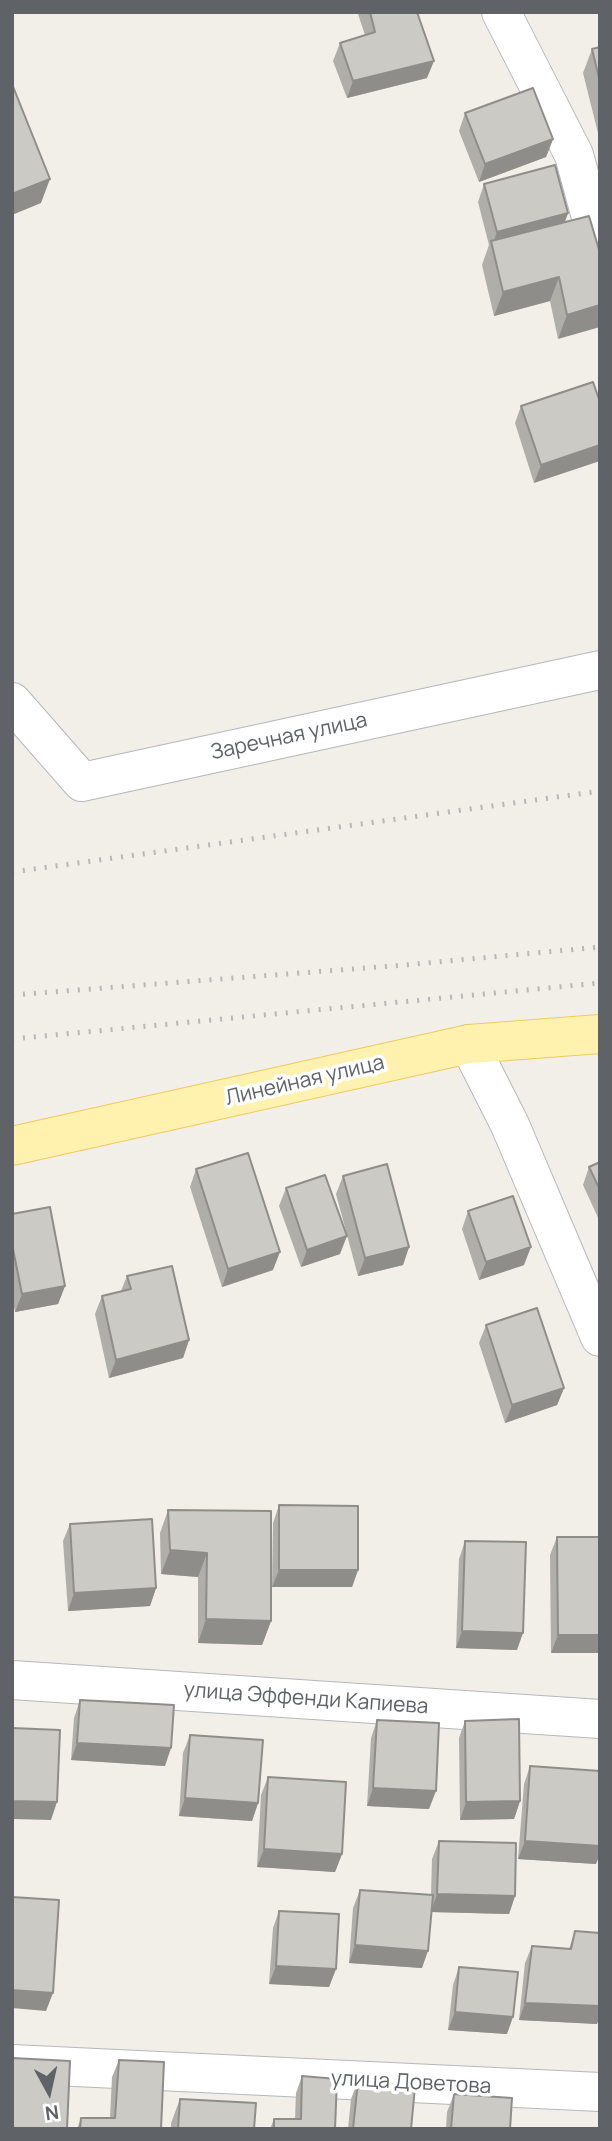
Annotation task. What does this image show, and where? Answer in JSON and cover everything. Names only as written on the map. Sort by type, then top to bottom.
[{"type":"main road","name":"Линейная улица","points":[[12,1146],[469,1044],[600,1034]]},
{"type":"street","points":[[501,12],[574,155],[600,250]]},
{"type":"street","name":"Заречная улица","points":[[12,702],[82,782],[600,670]]},
{"type":"street","points":[[469,1044],[510,1125],[600,1337]]},
{"type":"street","name":"улица Эффенди Капиева","points":[[12,1680],[600,1719]]},
{"type":"street","name":"улица Доветова","points":[[12,2064],[600,2092]]},
{"type":"building","points":[[370,12],[417,12],[434,61],[353,81],[340,43],[375,32]]},
{"type":"building","points":[[600,47],[600,82],[592,49]]},
{"type":"building","points":[[12,84],[50,179],[12,194]]},
{"type":"building","points":[[533,88],[553,139],[485,164],[465,113]]},
{"type":"building","points":[[555,165],[568,213],[497,232],[484,184]]},
{"type":"building","points":[[589,216],[600,253],[600,305],[567,315],[559,277],[503,292],[491,241]]},
{"type":"building","points":[[593,382],[600,402],[600,445],[541,465],[521,406]]},
{"type":"building","points":[[248,1153],[280,1252],[228,1269],[196,1169]]},
{"type":"building","points":[[600,1162],[600,1190],[589,1167]]},
{"type":"building","points":[[387,1164],[409,1247],[365,1258],[343,1176]]},
{"type":"building","points":[[325,1175],[347,1236],[307,1250],[286,1188]]},
{"type":"building","points":[[513,1196],[531,1247],[486,1262],[468,1211]]},
{"type":"building","points":[[50,1207],[65,1286],[22,1294],[12,1244],[12,1214]]},
{"type":"building","points":[[172,1266],[189,1340],[116,1360],[102,1296],[131,1289],[127,1276]]},
{"type":"building","points":[[537,1308],[564,1388],[512,1405],[486,1325]]},
{"type":"building","points":[[279,1505],[358,1506],[358,1570],[279,1570]]},
{"type":"building","points":[[168,1510],[271,1511],[271,1621],[206,1619],[207,1553],[170,1550]]},
{"type":"building","points":[[152,1519],[156,1588],[74,1593],[70,1524]]},
{"type":"building","points":[[557,1537],[600,1537],[600,1635],[558,1635]]},
{"type":"building","points":[[465,1541],[526,1542],[523,1633],[462,1631]]},
{"type":"building","points":[[80,1700],[174,1705],[171,1748],[77,1743]]},
{"type":"building","points":[[519,1719],[520,1801],[466,1802],[465,1721]]},
{"type":"building","points":[[377,1720],[439,1723],[436,1791],[373,1788]]},
{"type":"building","points":[[12,1728],[60,1730],[57,1802],[12,1801]]},
{"type":"building","points":[[190,1735],[263,1740],[258,1803],[185,1798]]},
{"type":"building","points":[[530,1766],[600,1771],[600,1846],[525,1841]]},
{"type":"building","points":[[268,1777],[346,1782],[342,1854],[264,1849]]},
{"type":"building","points":[[439,1841],[516,1843],[515,1896],[437,1894]]},
{"type":"building","points":[[360,1890],[433,1895],[428,1951],[355,1945]]},
{"type":"building","points":[[12,1897],[59,1900],[53,1993],[12,1990]]},
{"type":"building","points":[[279,1911],[339,1914],[336,1969],[276,1966]]},
{"type":"building","points":[[575,1931],[600,1933],[600,2006],[525,2003],[532,1946],[571,1949]]},
{"type":"building","points":[[459,1967],[518,1972],[513,2017],[455,2012]]},
{"type":"building","points":[[12,2058],[70,2061],[67,2129],[12,2129]]},
{"type":"building","points":[[119,2060],[164,2062],[161,2129],[80,2129],[81,2118],[115,2118]]},
{"type":"building","points":[[302,2076],[337,2079],[335,2129],[274,2129],[274,2119],[301,2119]]},
{"type":"building","points":[[358,2081],[415,2087],[411,2129],[353,2129]]},
{"type":"building","points":[[454,2094],[512,2098],[510,2129],[451,2129]]},
{"type":"building","points":[[180,2099],[256,2103],[254,2129],[178,2129]]},
{"type":"railway","points":[[12,872],[600,791]]},
{"type":"railway","points":[[12,995],[600,947]]},
{"type":"railway","points":[[12,1039],[600,983]]}]
